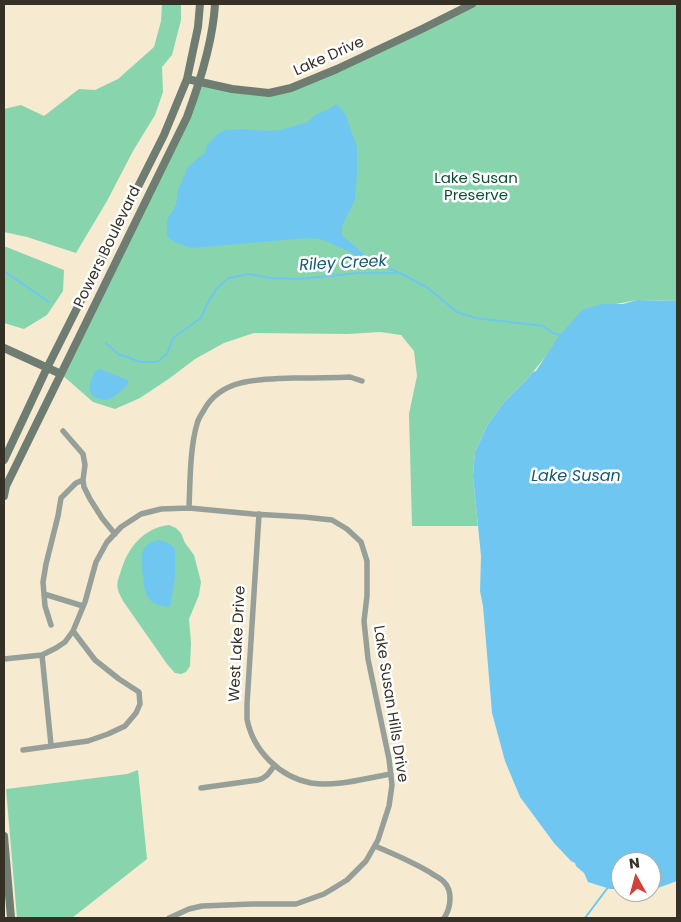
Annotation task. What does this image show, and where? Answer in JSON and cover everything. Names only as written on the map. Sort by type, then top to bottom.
[{"type":"main road","name":"Powers Boulevard","points":[[4,460],[47,368],[164,135],[187,79],[198,27],[200,4]]},
{"type":"main road","name":"Powers Boulevard","points":[[4,496],[6,486],[187,118],[200,82],[210,38],[215,4]]},
{"type":"main road","name":"Lake Drive","points":[[187,79],[232,89],[269,93],[291,88],[337,69],[472,4]]},
{"type":"main road","points":[[4,348],[61,374]]},
{"type":"main road","points":[[4,836],[11,918]]},
{"type":"street","points":[[189,508],[192,446],[197,423],[207,404],[220,392],[248,380],[350,377],[362,381]]},
{"type":"street","points":[[63,431],[83,454],[85,465],[84,487],[102,518],[115,534]]},
{"type":"street","points":[[51,625],[45,606],[43,582],[46,564],[61,498],[76,483],[83,480]]},
{"type":"street","name":"Lake Susan Hills Drive","points":[[4,659],[42,655],[65,642],[73,631],[83,606],[96,562],[107,542],[121,527],[142,514],[161,509],[189,508],[332,520],[347,529],[361,542],[367,561],[367,596],[364,621],[368,659],[389,759],[392,785],[389,806],[375,846],[366,861],[347,880],[324,894],[296,904],[202,906],[189,909],[169,918]]},
{"type":"street","name":"West Lake Drive","points":[[259,514],[246,704],[248,720],[258,746],[274,766],[296,778],[312,783],[346,782],[391,774]]},
{"type":"street","points":[[44,594],[83,606]]},
{"type":"street","points":[[23,750],[88,741],[108,734],[126,726],[140,704],[139,692],[94,660],[73,631]]},
{"type":"street","points":[[42,655],[51,745]]},
{"type":"street","points":[[201,788],[263,779],[274,766]]},
{"type":"street","points":[[375,846],[413,862],[443,880],[450,896],[447,914],[444,918]]},
{"type":"green space","points":[[162,4],[181,4],[181,20],[172,55],[162,67],[163,92],[155,115],[76,253],[27,237],[4,232],[4,109],[21,105],[44,116],[79,89],[95,90],[118,79],[154,47],[161,21]]},
{"type":"green space","name":"Lake Susan Preserve","points":[[472,4],[677,4],[677,301],[637,300],[616,304],[547,355],[504,402],[488,424],[475,452],[473,476],[478,526],[412,526],[409,414],[417,376],[414,351],[401,335],[380,332],[348,334],[254,333],[224,343],[195,359],[140,398],[115,409],[93,402],[61,374],[200,82],[269,93],[291,88]]},
{"type":"green space","points":[[4,246],[64,270],[63,291],[47,315],[24,329],[4,323]]},
{"type":"green space","points":[[169,525],[181,533],[185,543],[194,555],[201,582],[199,595],[189,619],[190,666],[186,672],[181,674],[175,673],[167,664],[123,601],[117,587],[124,562],[138,540],[152,530]]},
{"type":"green space","points":[[138,770],[147,859],[72,918],[17,918],[6,789],[127,774]]},
{"type":"water","points":[[336,104],[346,116],[357,147],[355,200],[342,226],[342,235],[366,256],[357,256],[320,239],[308,238],[192,248],[176,243],[167,237],[167,220],[176,205],[178,190],[188,167],[205,153],[207,145],[219,133],[225,130],[243,129],[280,130],[308,122],[315,115]]},
{"type":"water","name":"Lake Susan","points":[[637,300],[677,301],[677,881],[661,887],[661,852],[611,852],[610,889],[588,882],[584,873],[554,843],[520,797],[505,761],[492,713],[483,606],[480,591],[481,556],[473,476],[475,452],[488,424],[504,402],[536,371],[559,336],[582,310],[601,304],[623,304]]},
{"type":"water","points":[[100,369],[128,380],[128,384],[112,398],[104,400],[93,396],[90,389],[92,377],[96,370]]},
{"type":"water","points":[[160,540],[170,544],[175,549],[175,577],[170,607],[153,603],[146,594],[144,585],[142,553],[148,544]]},
{"type":"waterway","points":[[377,263],[398,272]]},
{"type":"waterway","name":"Riley Creek","points":[[4,271],[49,302]]},
{"type":"waterway","name":"Riley Creek","points":[[106,343],[118,354],[141,362],[157,362],[167,354],[173,338],[201,318],[217,288],[229,278],[249,274],[271,278],[299,279],[358,273],[400,273],[428,288],[457,312],[476,318],[543,326],[553,333],[560,335]]},
{"type":"waterway","points":[[585,918],[609,886]]}]
